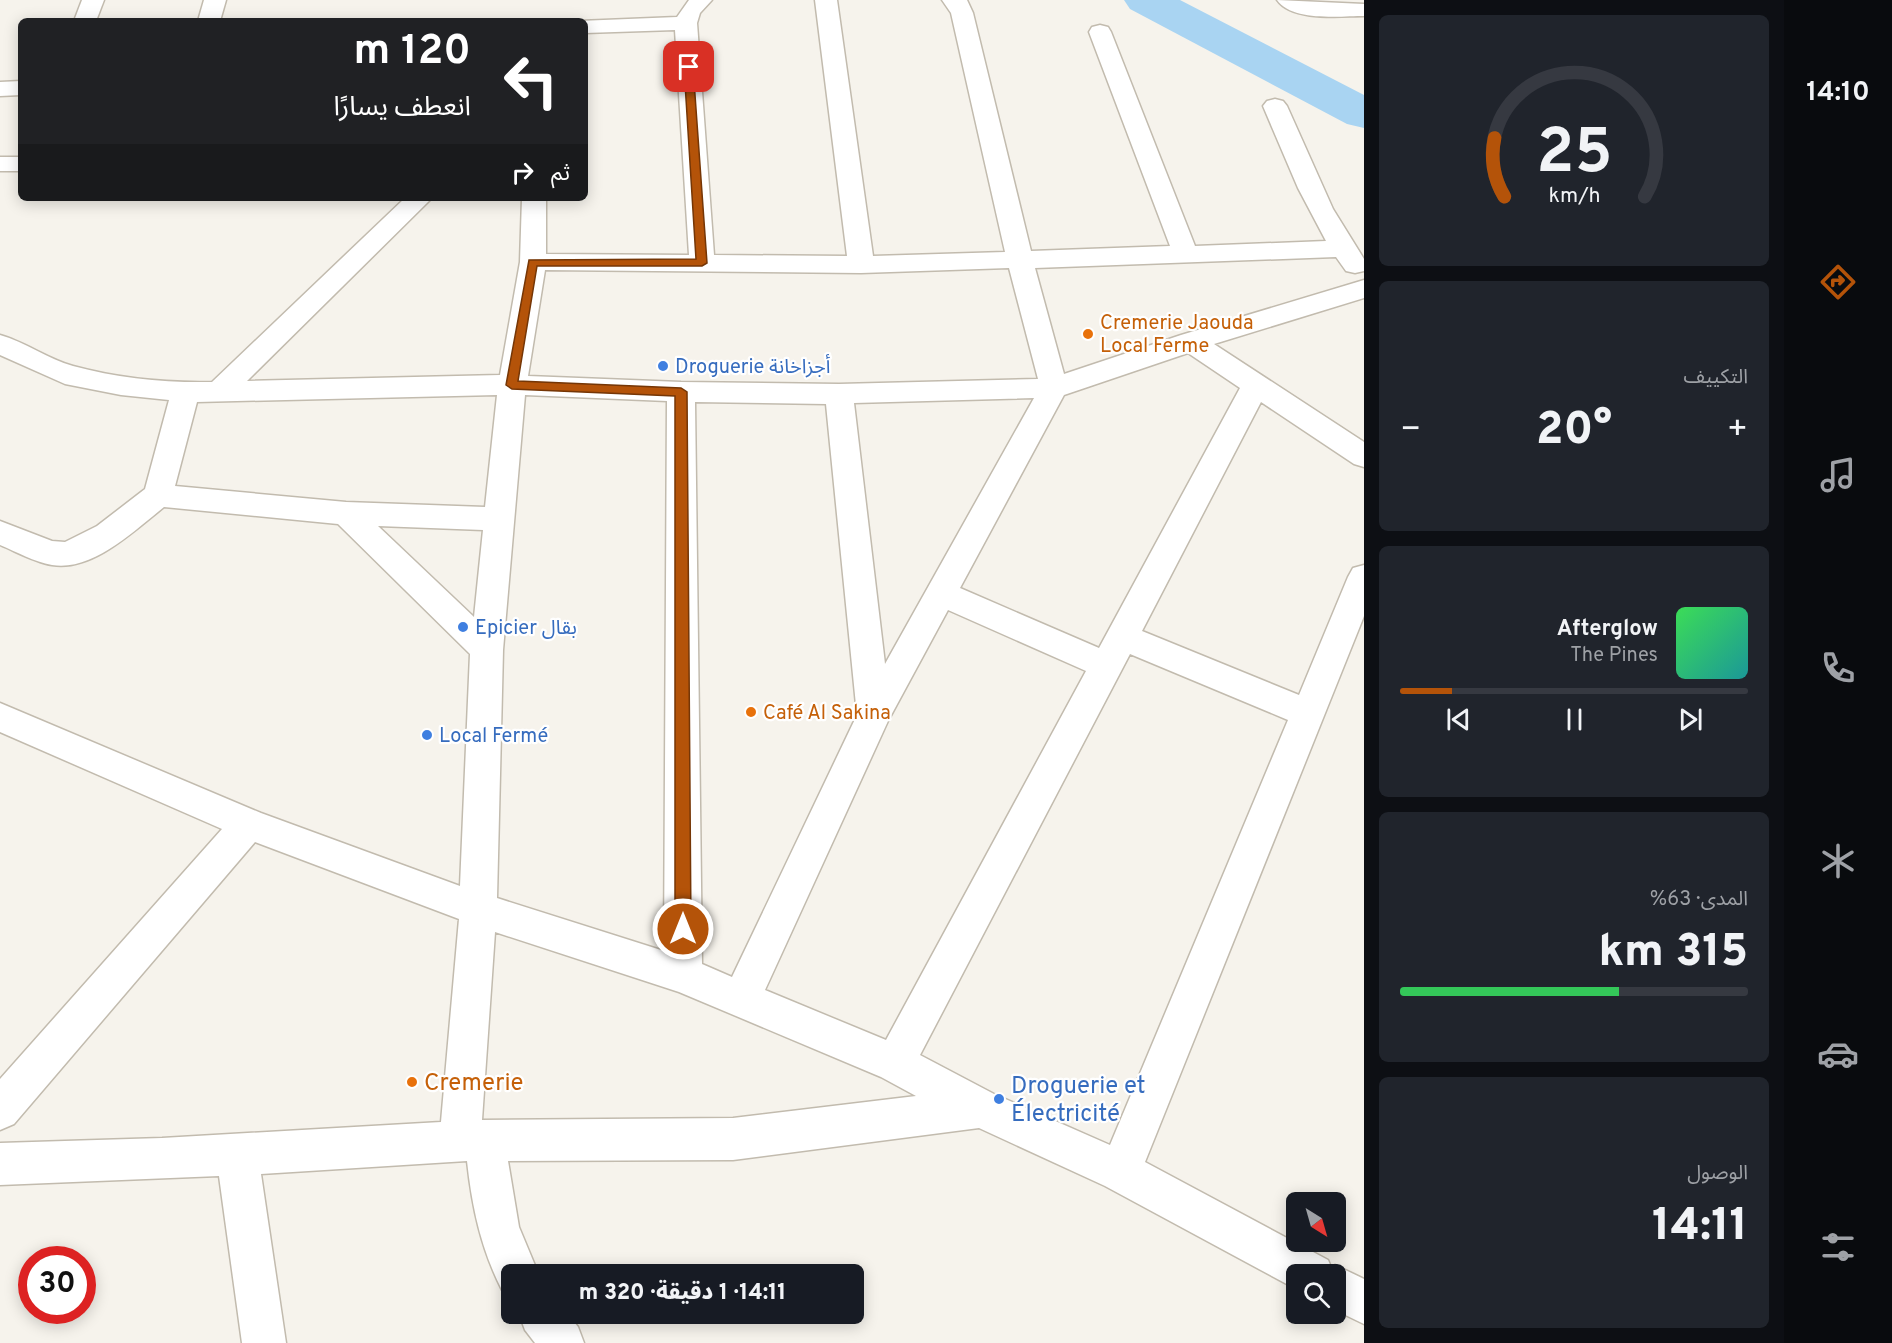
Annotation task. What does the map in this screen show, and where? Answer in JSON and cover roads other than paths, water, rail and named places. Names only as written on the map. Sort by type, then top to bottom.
[{"type":"street","points":[[86,18],[93,0]]},
{"type":"street","points":[[210,18],[215,0]]},
{"type":"street","points":[[701,0],[690,11],[686,23],[702,263]]},
{"type":"street","points":[[826,0],[861,265]]},
{"type":"street","points":[[741,999],[874,715],[1054,388],[1020,261],[962,13],[958,3],[953,0]]},
{"type":"street","points":[[1288,0],[1307,9],[1364,10]]},
{"type":"street","points":[[588,26],[686,23]]},
{"type":"street","points":[[1100,32],[1186,255]]},
{"type":"street","points":[[0,89],[18,88]]},
{"type":"street","points":[[1275,106],[1292,150],[1343,249],[1364,276]]},
{"type":"street","points":[[0,164],[18,164]]},
{"type":"street","points":[[220,390],[417,201]]},
{"type":"street","points":[[511,1264],[473,1141],[478,909],[487,650],[512,385],[533,262],[534,201]]},
{"type":"street","points":[[533,262],[861,265],[1343,249]]},
{"type":"street","points":[[2,347],[65,374],[121,386],[185,392],[512,385],[681,392],[838,394],[1054,388],[1191,342],[1364,289]]},
{"type":"street","points":[[1191,342],[1364,456]]},
{"type":"street","points":[[895,1063],[1116,652],[1256,385]]},
{"type":"street","points":[[0,532],[52,553],[70,554],[106,535],[158,495],[185,392]]},
{"type":"street","points":[[681,392],[683,975]]},
{"type":"street","points":[[838,394],[874,715]]},
{"type":"street","points":[[1336,437],[1364,423]]},
{"type":"street","points":[[158,495],[346,513],[498,519]]},
{"type":"street","points":[[346,513],[487,650]]},
{"type":"street","points":[[1120,1171],[1364,577]]},
{"type":"street","points":[[942,593],[1309,714]]},
{"type":"street","points":[[0,717],[249,824],[478,909],[683,975],[895,1063],[980,1108],[1120,1171],[1293,1264]]},
{"type":"street","points":[[0,1110],[249,824]]},
{"type":"street","points":[[0,1164],[237,1155],[473,1141],[733,1139],[980,1108]]},
{"type":"street","points":[[237,1155],[264,1343]]},
{"type":"street","points":[[1346,1293],[1364,1302]]},
{"type":"street","points":[[548,1324],[562,1343]]},
{"type":"waterway","points":[[1146,0],[1364,114]]},
{"type":"place","name":"Cremerie Jaouda Local Ferme","points":[[1088,334]]},
{"type":"place","name":"Droguerie أجزاخانة","points":[[663,366]]},
{"type":"place","name":"Epicier بقال","points":[[463,627]]},
{"type":"place","name":"Café Al Sakina","points":[[751,712]]},
{"type":"place","name":"Local Fermé","points":[[427,735]]},
{"type":"place","name":"Cremerie","points":[[412,1082]]},
{"type":"place","name":"Droguerie et Électricité","points":[[999,1099]]}]
